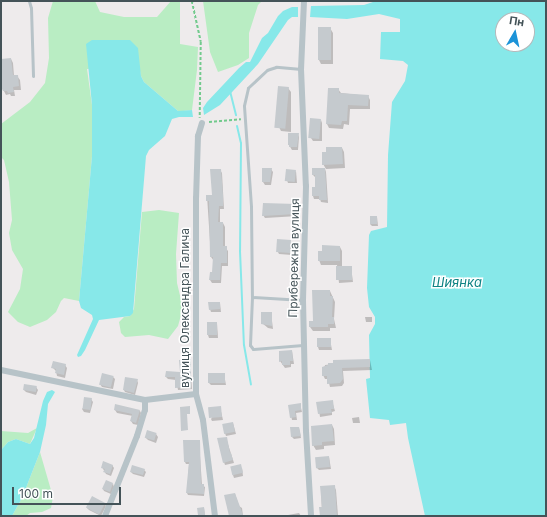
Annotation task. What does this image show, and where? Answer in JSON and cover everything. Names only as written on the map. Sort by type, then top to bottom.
[{"type":"street","name":"Прибережна вулиця","points":[[304,1],[301,69],[306,186],[303,300],[306,431],[311,516]]},
{"type":"street","name":"вулиця Олександра Галича","points":[[202,123],[198,136],[196,198],[196,394],[203,420],[215,516]]},
{"type":"street","points":[[1,370],[145,400],[196,394]]},
{"type":"street","points":[[105,516],[137,436],[145,410],[145,400]]},
{"type":"lane","points":[[29,1],[31,8],[33,76]]},
{"type":"lane","points":[[301,69],[276,67],[267,70],[252,82],[246,94],[244,119],[248,143],[251,207],[252,297],[250,345],[253,349],[304,344]]},
{"type":"lane","points":[[252,297],[303,300]]},
{"type":"path","points":[[192,1],[201,42],[199,116],[202,123],[244,119]]},
{"type":"green space","points":[[53,1],[95,1],[100,12],[124,17],[157,17],[171,1],[180,1],[180,44],[198,47],[197,70],[192,110],[178,111],[144,82],[139,66],[87,69],[92,105],[92,156],[79,301],[64,298],[56,312],[47,320],[30,327],[18,322],[8,312],[20,289],[23,269],[12,250],[9,233],[12,220],[9,182],[4,160],[1,157],[1,124],[30,102],[45,83],[49,58],[48,18]]},
{"type":"green space","points":[[203,1],[262,1],[258,5],[249,33],[249,58],[238,65],[218,72],[210,52]]},
{"type":"green space","points":[[159,210],[179,213],[176,254],[177,283],[183,308],[178,326],[168,339],[149,335],[125,337],[121,333],[119,322],[124,317],[130,316],[134,309],[142,212]]},
{"type":"green space","points":[[37,428],[30,444],[16,439],[8,442],[1,450],[1,431],[28,433]]},
{"type":"green space","points":[[40,452],[53,497],[51,508],[42,512],[30,513],[26,516],[12,516],[22,498]]},
{"type":"water","name":"Шиянка","points":[[376,1],[546,1],[546,516],[425,516],[406,423],[390,425],[389,420],[370,418],[366,379],[370,378],[369,335],[375,324],[375,317],[369,307],[367,288],[369,235],[371,231],[387,227],[388,155],[392,102],[405,81],[408,65],[403,61],[380,59],[381,32],[400,32],[400,19],[379,14],[347,19],[310,17],[311,6],[364,5]]},
{"type":"water","points":[[292,7],[298,7],[298,17],[292,17],[288,20],[258,64],[220,105],[204,115],[203,108],[207,102],[239,68],[246,62],[250,62],[262,38],[268,33],[278,16],[283,11]]},
{"type":"water","points":[[92,40],[130,40],[138,48],[141,76],[144,82],[178,111],[192,110],[193,117],[179,117],[172,119],[165,136],[149,150],[146,156],[133,313],[130,316],[99,320],[85,350],[81,356],[78,357],[77,355],[93,319],[92,315],[81,308],[79,301],[92,156],[92,105],[86,44]]},
{"type":"water","points":[[52,390],[55,392],[48,404],[46,425],[40,452],[22,498],[12,516],[1,516],[1,450],[8,442],[16,439],[30,444],[34,438],[43,401],[47,392]]},
{"type":"building","points":[[318,27],[331,27],[331,60],[318,60]]},
{"type":"building","points":[[11,58],[13,75],[18,75],[19,86],[13,87],[14,92],[8,93],[2,89],[1,59]]},
{"type":"building","points":[[278,86],[289,87],[285,129],[274,128]]},
{"type":"building","points":[[328,88],[339,88],[339,93],[369,95],[368,106],[348,105],[347,121],[342,121],[341,125],[326,124]]},
{"type":"building","points":[[310,118],[321,119],[319,139],[308,138]]},
{"type":"building","points":[[288,133],[299,133],[297,147],[289,147]]},
{"type":"building","points":[[326,147],[342,147],[343,164],[322,165],[322,152],[326,152]]},
{"type":"building","points":[[262,168],[272,168],[270,182],[262,182]]},
{"type":"building","points":[[312,168],[325,168],[327,200],[319,200],[319,196],[312,196],[312,187],[315,187],[315,175],[312,175]]},
{"type":"building","points":[[210,169],[221,169],[223,206],[219,206],[218,222],[223,222],[223,246],[227,246],[227,263],[221,263],[220,280],[209,280],[210,272],[212,272],[213,257],[210,257],[209,201],[206,201],[206,195],[212,195]]},
{"type":"building","points":[[286,169],[296,170],[295,182],[285,181]]},
{"type":"building","points":[[263,203],[296,204],[297,214],[262,216]]},
{"type":"building","points":[[370,216],[377,216],[377,224],[370,224]]},
{"type":"building","points":[[277,239],[291,240],[290,253],[276,252]]},
{"type":"building","points":[[322,245],[340,246],[340,261],[318,261],[318,251],[322,251]]},
{"type":"building","points":[[336,266],[352,266],[352,280],[336,280]]},
{"type":"building","points":[[312,290],[330,290],[330,296],[333,296],[332,317],[334,317],[334,324],[328,324],[328,327],[309,327],[309,321],[313,321]]},
{"type":"building","points":[[208,302],[220,302],[220,309],[209,310]]},
{"type":"building","points":[[261,312],[272,312],[272,326],[261,324]]},
{"type":"building","points":[[207,322],[217,322],[217,335],[207,335]]},
{"type":"building","points":[[317,338],[331,338],[331,347],[317,347]]},
{"type":"building","points":[[292,350],[293,361],[290,361],[290,365],[282,365],[282,361],[279,362],[279,351]]},
{"type":"building","points":[[191,359],[191,387],[175,388],[175,377],[165,377],[166,371],[180,372],[179,360]]},
{"type":"building","points":[[370,359],[370,367],[342,368],[343,379],[340,383],[327,384],[327,376],[322,376],[322,367],[328,365],[328,363],[333,363],[333,360]]},
{"type":"building","points":[[53,361],[66,364],[64,375],[55,373],[56,369],[51,368]]},
{"type":"building","points":[[102,373],[114,376],[111,388],[99,385]]},
{"type":"building","points":[[208,373],[225,373],[225,383],[208,383]]},
{"type":"building","points":[[125,377],[138,379],[134,393],[123,390]]},
{"type":"building","points":[[24,384],[37,386],[36,392],[23,390]]},
{"type":"building","points":[[84,397],[92,398],[90,410],[83,409]]},
{"type":"building","points":[[333,400],[334,409],[331,409],[332,413],[318,414],[316,402]]},
{"type":"building","points":[[301,403],[301,410],[295,411],[296,417],[290,418],[288,405]]},
{"type":"building","points":[[115,404],[140,410],[136,423],[130,421],[132,414],[114,410]]},
{"type":"building","points":[[190,406],[190,414],[187,414],[188,430],[181,431],[180,407]]},
{"type":"building","points":[[221,406],[222,417],[209,418],[208,407]]},
{"type":"building","points":[[233,422],[235,432],[224,434],[222,424]]},
{"type":"building","points":[[332,424],[334,441],[322,442],[322,445],[312,446],[311,426]]},
{"type":"building","points":[[290,427],[299,427],[301,436],[291,437]]},
{"type":"building","points":[[147,430],[157,433],[154,441],[145,438]]},
{"type":"building","points":[[227,437],[233,460],[223,463],[217,438]]},
{"type":"building","points":[[183,440],[200,440],[201,484],[204,484],[204,494],[186,493],[189,462],[184,462]]},
{"type":"building","points":[[329,456],[330,467],[316,468],[315,457]]},
{"type":"building","points":[[103,461],[113,465],[110,474],[103,472],[105,469],[101,468]]},
{"type":"building","points":[[241,464],[243,473],[232,475],[230,466]]},
{"type":"building","points":[[132,465],[145,469],[143,475],[130,472]]},
{"type":"building","points":[[106,480],[113,483],[110,492],[102,489]]},
{"type":"building","points":[[335,485],[337,516],[320,516],[319,507],[322,507],[320,486]]},
{"type":"building","points":[[235,493],[243,515],[229,516],[224,495]]},
{"type":"building","points":[[92,496],[105,503],[99,515],[86,507]]},
{"type":"building","points":[[204,507],[205,515],[198,515],[197,508]]},
{"type":"waterway","points":[[230,91],[236,115]]},
{"type":"waterway","points":[[237,126],[241,143],[240,251],[244,345],[251,384]]}]
